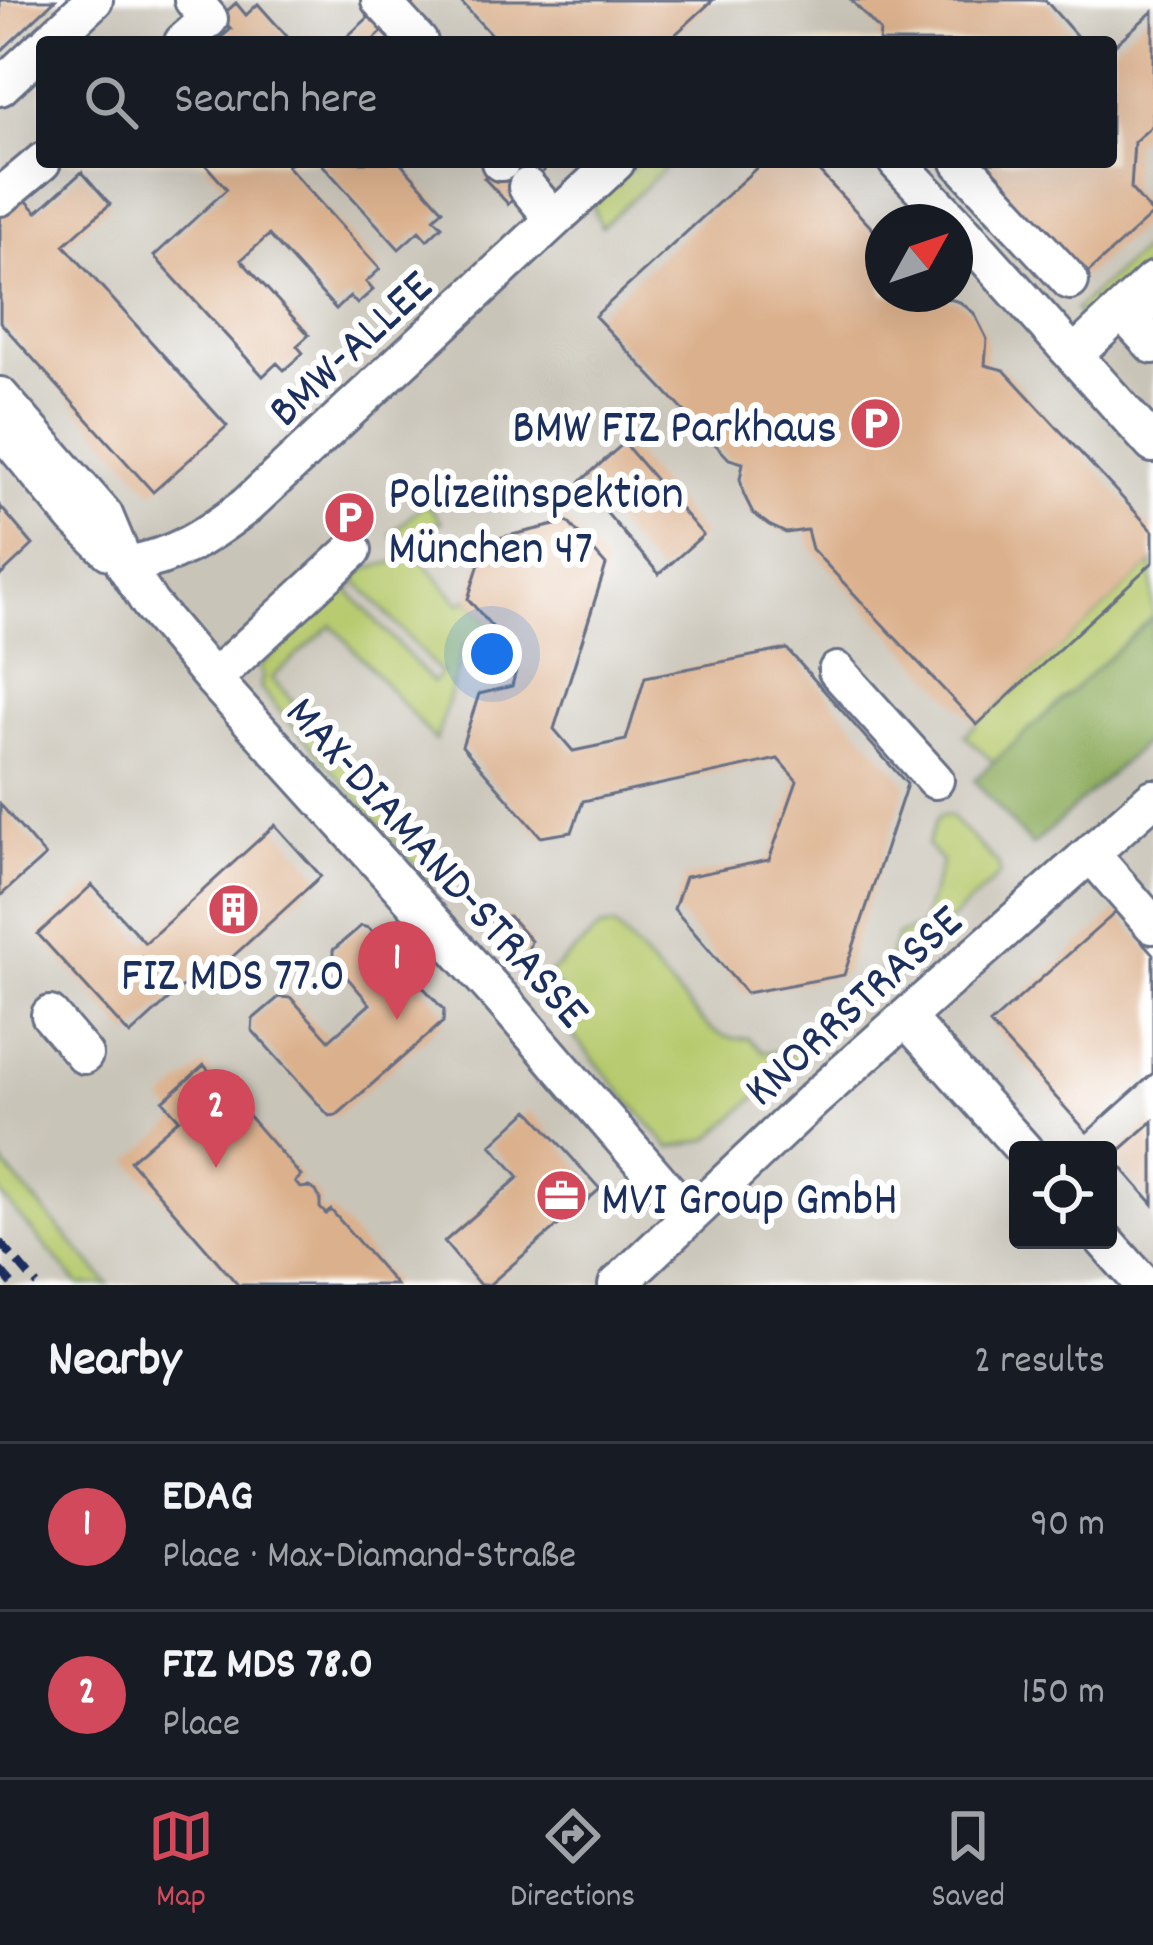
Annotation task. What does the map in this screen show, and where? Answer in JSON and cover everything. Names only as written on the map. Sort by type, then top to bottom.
[{"type":"street","points":[[55,36],[94,0]]},
{"type":"street","points":[[190,36],[209,19],[193,0]]},
{"type":"street","points":[[380,0],[413,36]]},
{"type":"street","points":[[0,87],[36,54]]},
{"type":"street","points":[[0,197],[36,167]]},
{"type":"street","name":"BMW-ALLEE","points":[[125,565],[158,560],[216,530],[246,506],[609,168]]},
{"type":"street","points":[[903,168],[938,204]]},
{"type":"street","points":[[966,168],[1070,280]]},
{"type":"street","points":[[509,170],[554,218]]},
{"type":"street","points":[[973,242],[1153,445]]},
{"type":"street","points":[[1074,355],[1153,281]]},
{"type":"street","points":[[1153,298],[1130,320],[1153,346]]},
{"type":"street","name":"MAX-DIAMAND-STRASSE","points":[[0,396],[104,515],[139,614],[213,679],[246,736],[501,998],[689,1216]]},
{"type":"street","name":"MAX-DIAMAND-STRASSE","points":[[0,428],[88,532],[125,565]]},
{"type":"street","points":[[213,679],[353,550]]},
{"type":"street","points":[[837,671],[935,780]]},
{"type":"street","name":"KNORRSTRASSE","points":[[617,1285],[796,1115],[1153,798]]},
{"type":"street","points":[[1091,854],[1153,925]]},
{"type":"street","points":[[50,1015],[84,1054]]},
{"type":"street","points":[[906,1018],[1016,1141]]},
{"type":"street","points":[[1112,1249],[1144,1285]]},
{"type":"shaded area","points":[[0,0],[1153,0],[1153,1285],[109,1285],[0,1160]]},
{"type":"shaded area","points":[[0,1194],[28,1226],[79,1285],[0,1285]]},
{"type":"green space","points":[[632,168],[665,168],[601,227],[592,205]]},
{"type":"green space","points":[[1153,240],[1153,258],[1084,320],[1075,310]]},
{"type":"green space","points":[[426,502],[442,522],[427,527],[424,536],[398,542],[392,534]]},
{"type":"green space","points":[[418,556],[460,604],[468,599],[502,637],[464,645],[436,741],[332,625],[272,678],[447,873],[432,885],[260,688],[263,675],[259,667],[366,569]],"holes":[[[357,581],[441,673],[432,682],[348,590]]]},
{"type":"green space","points":[[1153,562],[1153,617],[994,763],[965,735]]},
{"type":"green space","points":[[1153,617],[1153,735],[1032,846],[974,780]]},
{"type":"green space","points":[[941,816],[950,816],[998,864],[1000,875],[710,1139],[670,1148],[568,1030],[574,1005],[548,975],[600,928],[615,926],[707,1026],[727,1037],[749,1038],[763,1052],[792,1052],[872,983],[888,962],[897,935],[920,927],[942,862],[927,845]]},
{"type":"green space","points":[[0,1160],[109,1285],[79,1285],[0,1194]]},
{"type":"building","points":[[0,0],[55,0],[0,52]]},
{"type":"building","points":[[388,0],[417,0],[378,36],[348,36]]},
{"type":"building","points":[[459,0],[713,0],[674,36],[492,36]]},
{"type":"building","points":[[851,0],[1045,0],[1077,36],[880,36]]},
{"type":"building","points":[[236,3],[246,15],[258,4],[287,36],[223,36],[231,29],[220,17]]},
{"type":"building","points":[[1153,11],[1153,125],[1134,142],[1131,189],[1153,214],[1083,277],[983,168],[1117,168],[1117,43]]},
{"type":"building","points":[[208,168],[289,168],[380,269],[366,282],[373,290],[357,304],[350,296],[336,309],[269,235],[241,260],[309,335],[297,346],[303,353],[284,370],[277,363],[263,376],[154,256],[227,189]]},
{"type":"building","points":[[325,168],[405,168],[443,210],[434,218],[442,226],[427,240],[419,231],[399,249]]},
{"type":"building","points":[[495,168],[544,171],[508,204],[484,178]]},
{"type":"building","name":"BMW FIZ Parkhaus","points":[[756,168],[816,168],[865,221],[865,312],[974,313],[987,339],[985,365],[1004,370],[1153,531],[1153,562],[977,725],[812,549],[807,530],[786,533],[753,513],[740,479],[743,463],[729,459],[595,316]]},
{"type":"building","points":[[82,172],[110,204],[64,245],[227,426],[153,492],[0,322],[0,214],[21,195],[37,212]]},
{"type":"building","points":[[624,443],[703,535],[659,574],[580,482]]},
{"type":"building","points":[[0,506],[33,545],[0,576]]},
{"type":"building","points":[[568,522],[606,565],[554,729],[573,751],[626,740],[645,677],[787,649],[907,784],[844,975],[746,993],[674,909],[685,877],[769,860],[797,781],[778,759],[583,801],[572,832],[541,837],[462,746],[479,694],[512,686],[518,663],[514,652],[468,599],[486,541]]},
{"type":"building","points":[[0,804],[45,856],[0,896]]},
{"type":"building","name":"FIZ MDS 77.0","points":[[275,825],[321,876],[196,990],[189,981],[130,1035],[38,934],[92,885],[145,943]]},
{"type":"building","points":[[1116,912],[1153,954],[1153,1073],[1087,1132],[990,1024]]},
{"type":"building","points":[[509,916],[531,941],[527,955],[513,957],[491,932],[494,917]]},
{"type":"building","points":[[361,926],[369,928],[444,1010],[443,1022],[337,1115],[329,1116],[252,1030],[253,1019],[279,997],[291,998],[329,1040],[370,1004],[333,961],[333,950]]},
{"type":"building","points":[[204,1065],[301,1176],[295,1182],[300,1188],[316,1191],[320,1208],[326,1214],[331,1210],[396,1285],[238,1285],[130,1161],[179,1119],[163,1101]]},
{"type":"building","points":[[529,1110],[600,1189],[489,1285],[480,1285],[444,1242],[519,1177],[491,1145]]},
{"type":"building","points":[[1153,1121],[1153,1204],[1117,1163],[1117,1153]]},
{"type":"railway","points":[[0,1242],[37,1285]]},
{"type":"railway","points":[[0,1270],[13,1285]]},
{"type":"place","name":"BMW FIZ Parkhaus","points":[[876,424]]},
{"type":"place","name":"Polizeiinspektion München 47","points":[[349,518]]},
{"type":"place","name":"FIZ MDS 77.0","points":[[233,909]]},
{"type":"place","name":"EDAG","points":[[397,1020]]},
{"type":"place","name":"FIZ MDS 78.0","points":[[216,1168]]},
{"type":"place","name":"MVI Group GmbH","points":[[562,1196]]}]
